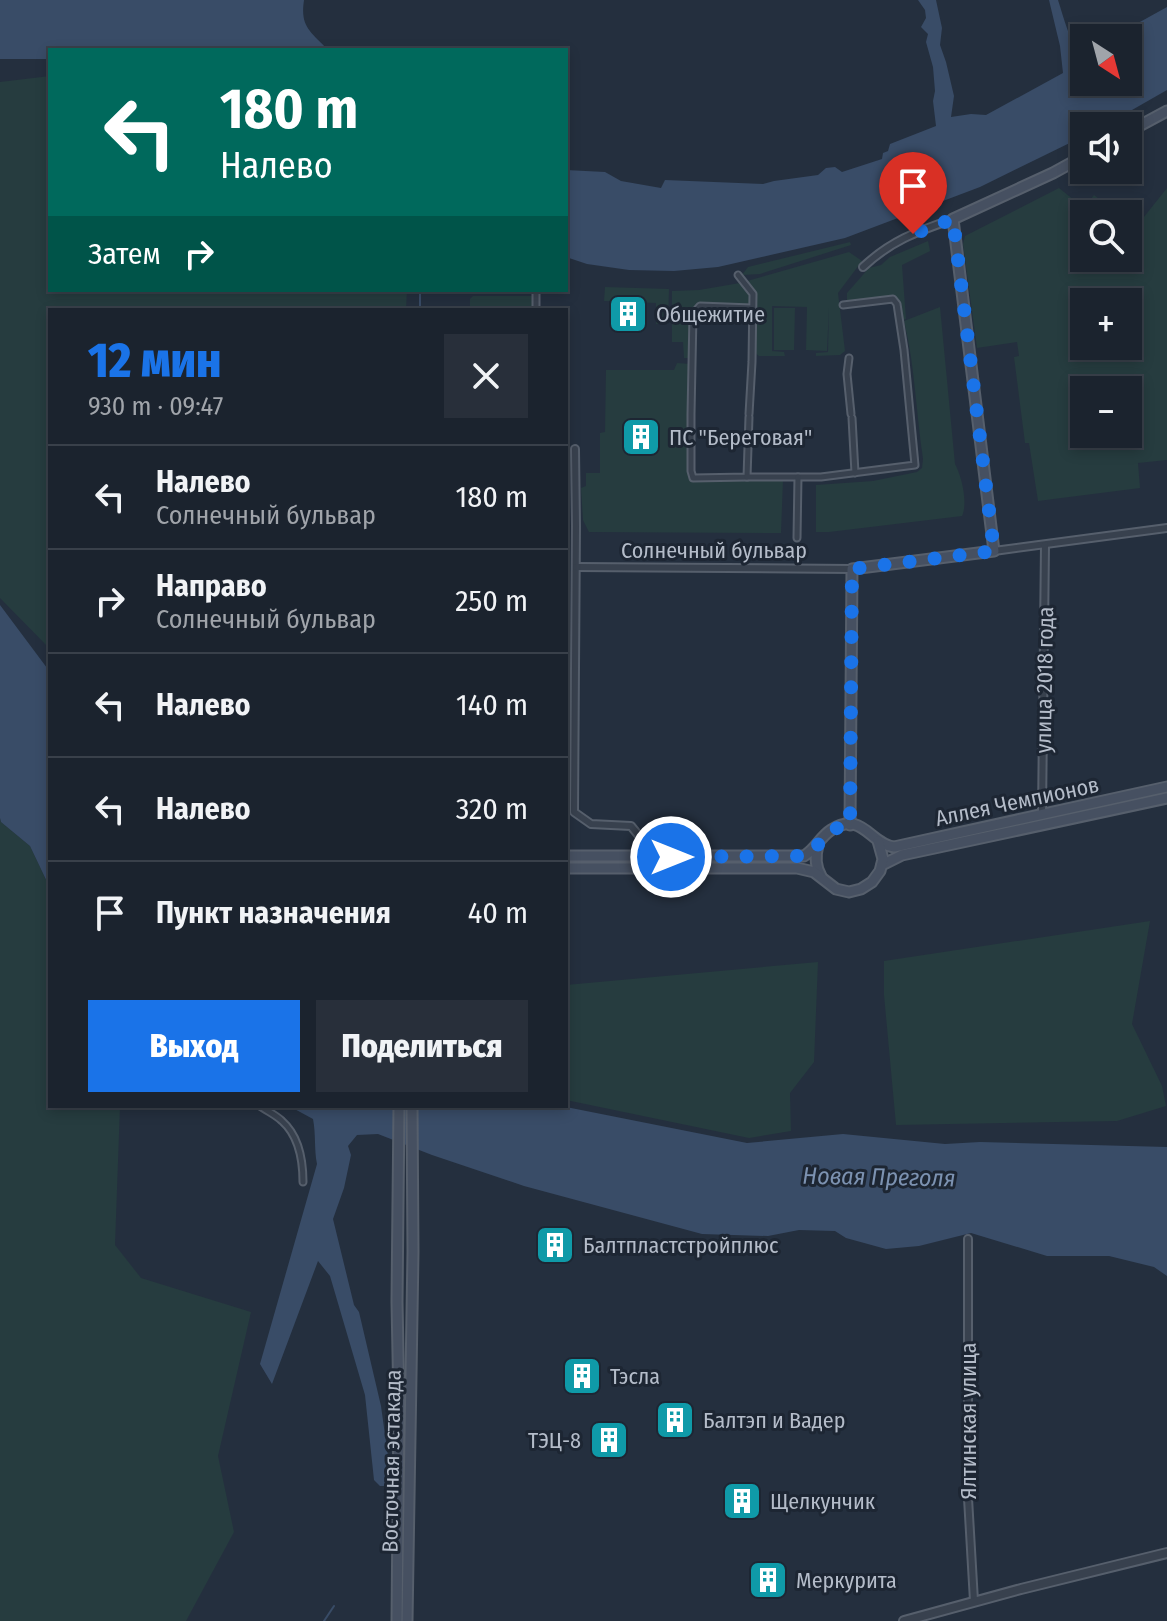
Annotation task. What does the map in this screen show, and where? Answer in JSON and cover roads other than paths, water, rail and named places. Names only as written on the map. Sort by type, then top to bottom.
[{"type":"main road","points":[[1142,124],[1167,111]]},
{"type":"main road","points":[[994,551],[953,219],[1070,164]]},
{"type":"main road","name":"Солнечный бульвар","points":[[852,569],[994,551]]},
{"type":"main road","points":[[568,856],[796,856],[811,852],[831,830],[850,825],[852,569]]},
{"type":"main road","name":"Аллея Чемпионов","points":[[850,825],[862,827],[877,840],[894,847],[1167,787]]},
{"type":"main road","name":"Аллея Чемпионов","points":[[568,868],[797,868],[821,876],[836,889],[855,891],[872,882],[882,865],[902,855],[1167,798]]},
{"type":"main road","points":[[877,840],[882,852],[882,865]]},
{"type":"main road","points":[[818,845],[816,864],[821,876]]},
{"type":"main road","name":"Восточная эстакада","points":[[397,1621],[399,1108]]},
{"type":"main road","name":"Восточная эстакада","points":[[407,1621],[412,1302],[411,1109]]},
{"type":"street","points":[[863,267],[896,241],[953,219]]},
{"type":"street","points":[[738,275],[753,294],[747,477]]},
{"type":"street","points":[[752,308],[700,306],[693,314],[693,478],[821,477],[915,465],[897,304],[893,299],[843,305]]},
{"type":"street","points":[[849,358],[847,374],[855,473]]},
{"type":"street","points":[[575,449],[574,812],[591,824],[631,826],[640,837],[640,856]]},
{"type":"street","points":[[797,538],[798,477]]},
{"type":"street","name":"Солнечный бульвар","points":[[994,551],[1167,528]]},
{"type":"street","name":"улица 2018 года","points":[[1042,814],[1045,545]]},
{"type":"street","name":"Солнечный бульвар","points":[[576,567],[852,569]]},
{"type":"street","points":[[263,1108],[283,1121],[292,1134],[303,1165],[303,1182]]},
{"type":"street","name":"Ялтинская улица","points":[[968,1239],[968,1498],[974,1601]]},
{"type":"street","points":[[904,1621],[1167,1553]]},
{"type":"water","points":[[0,0],[304,0],[305,23],[326,48],[48,48],[48,59],[0,59]]},
{"type":"water","points":[[918,0],[936,0],[942,28],[940,45],[954,96],[951,117],[986,115],[1063,73],[1049,0],[1058,0],[1070,36],[1070,96],[1142,96],[1142,24],[1136,24],[1167,7],[1167,90],[1128,112],[1070,112],[1070,143],[980,187],[845,238],[718,267],[674,271],[629,270],[587,264],[568,258],[568,170],[605,172],[621,181],[661,188],[665,180],[763,184],[818,175],[826,168],[835,167],[842,172],[882,159],[890,144],[936,126],[933,67],[926,42],[928,34],[921,27],[926,18]]},
{"type":"water","points":[[0,605],[48,669],[48,884],[30,846],[0,818]]},
{"type":"water","name":"Новая Преголя","points":[[568,1107],[747,1143],[843,1134],[945,1144],[980,1142],[1167,1147],[1167,1276],[1154,1267],[1109,1256],[1047,1256],[971,1233],[919,1246],[886,1249],[846,1238],[835,1231],[799,1230],[768,1236],[702,1234],[524,1186],[378,1134],[357,1135],[348,1146],[351,1155],[333,1219],[381,1406],[391,1478],[385,1486],[380,1486],[374,1480],[365,1395],[330,1276],[318,1261],[272,1384],[260,1364],[317,1164],[313,1119],[293,1108]]},
{"type":"waterway","points":[[420,292],[420,308]]},
{"type":"waterway","points":[[324,1621],[334,1606]]},
{"type":"place","name":"Общежитие","points":[[628,314]]},
{"type":"place","name":"ПС \"Береговая\"","points":[[641,437]]},
{"type":"place","name":"Балтпластстройплюс","points":[[555,1245]]},
{"type":"place","name":"Тэсла","points":[[582,1376]]},
{"type":"place","name":"Балтэп и Вадер","points":[[675,1420]]},
{"type":"place","name":"ТЭЦ-8","points":[[609,1440]]},
{"type":"place","name":"Щелкунчик","points":[[742,1501]]},
{"type":"place","name":"Меркурита","points":[[768,1580]]}]
